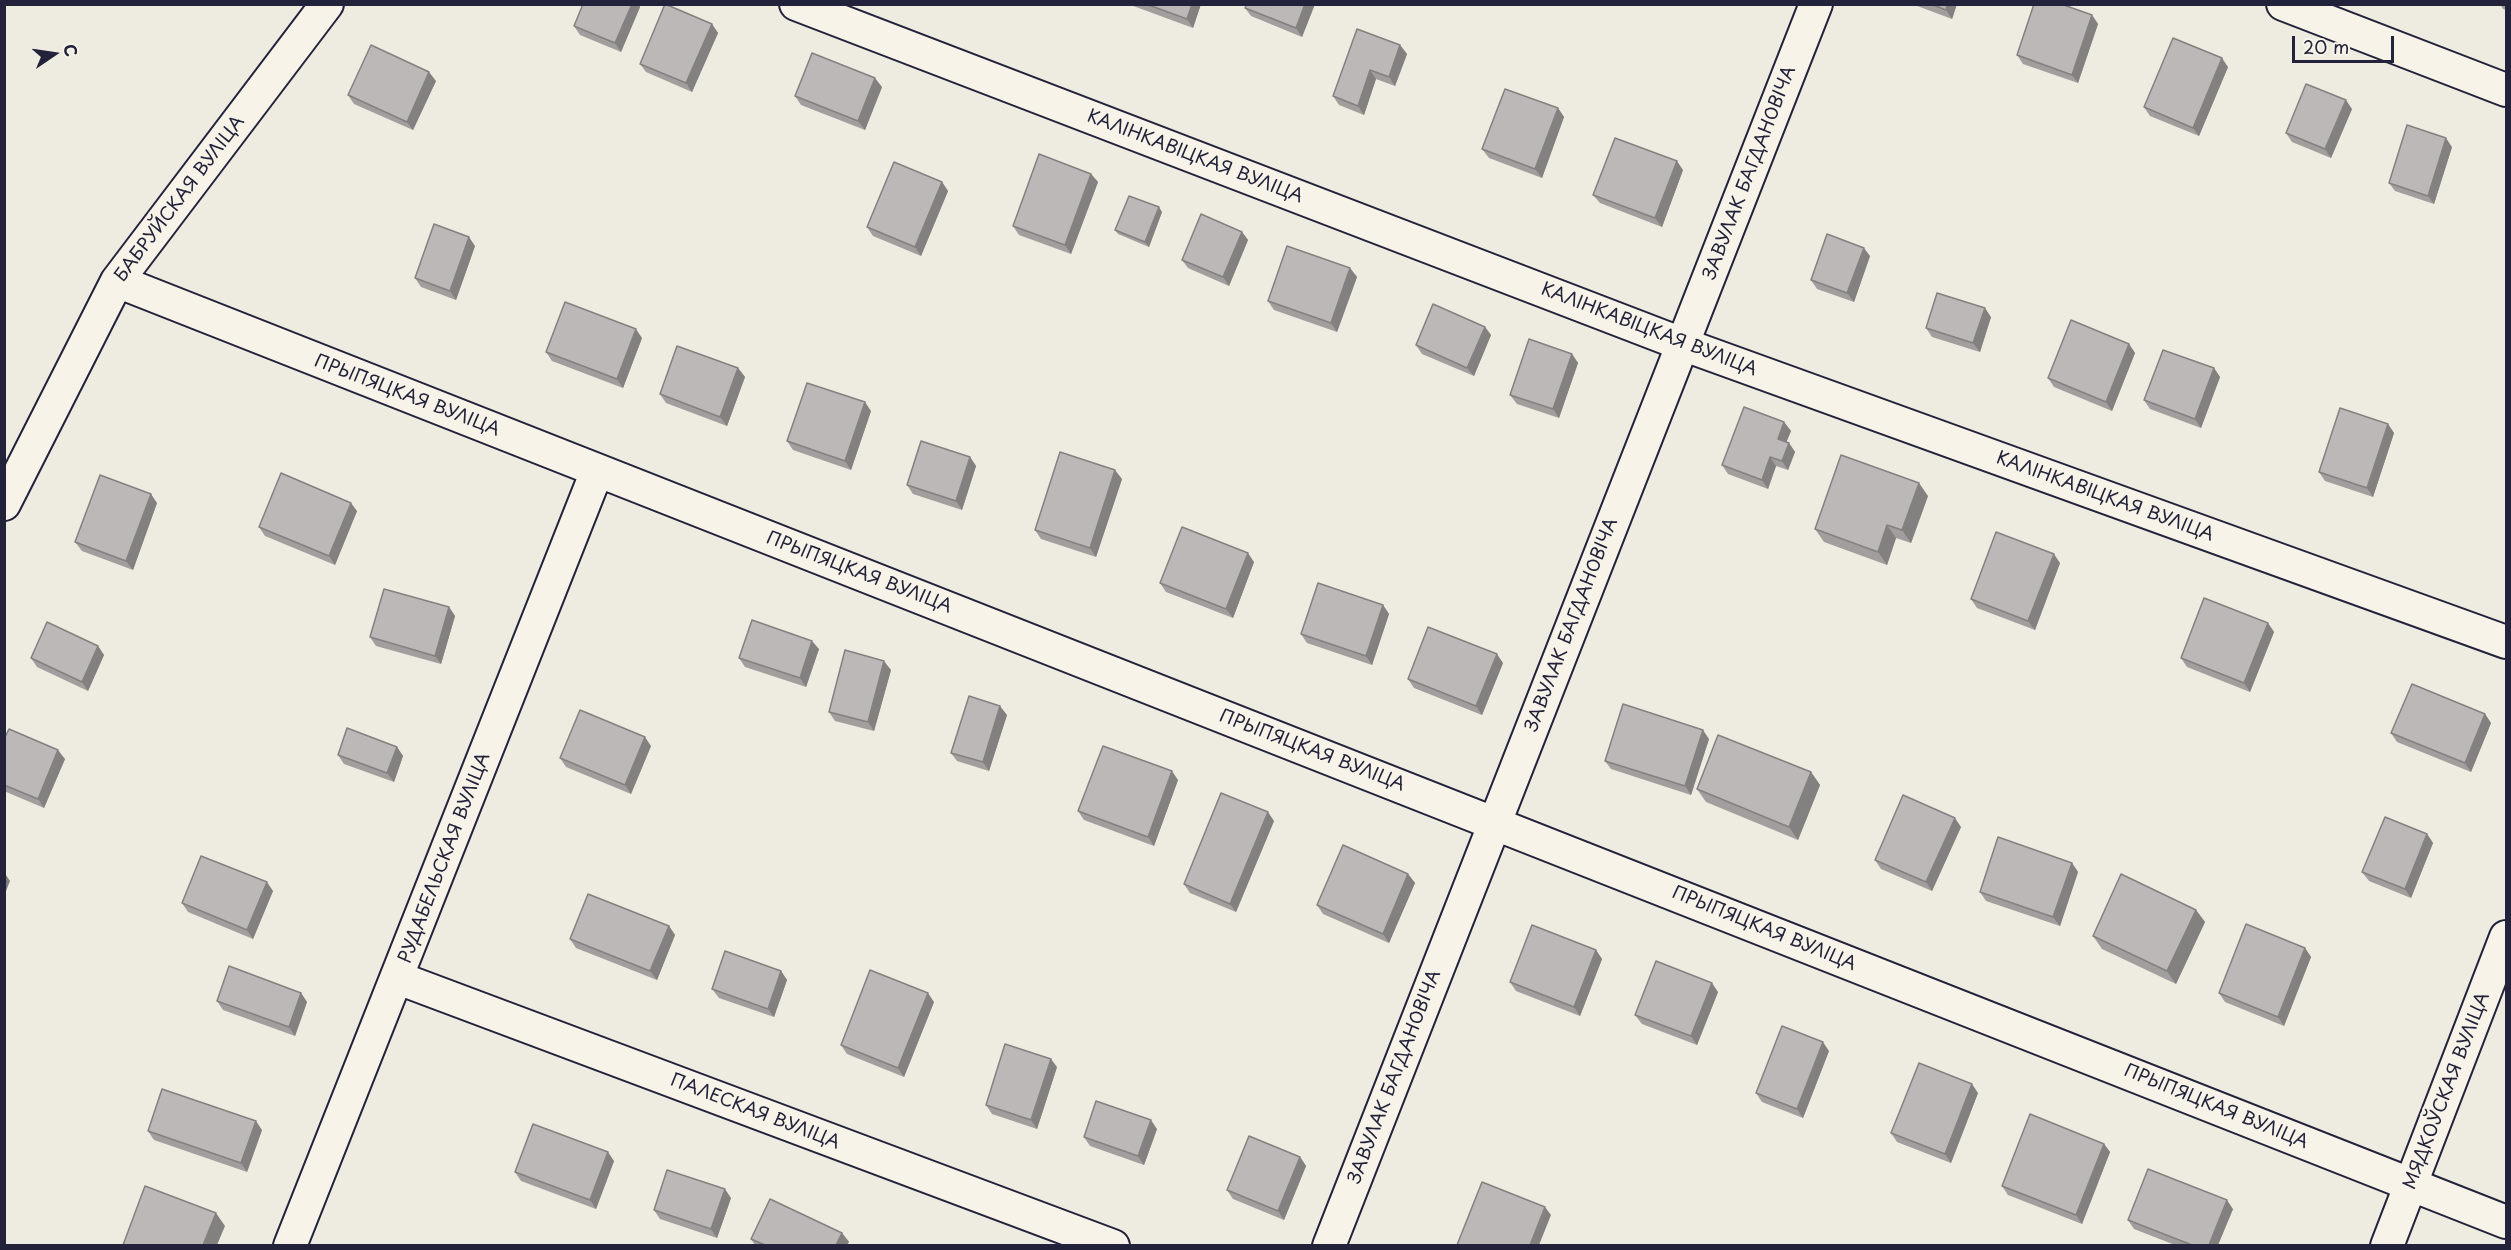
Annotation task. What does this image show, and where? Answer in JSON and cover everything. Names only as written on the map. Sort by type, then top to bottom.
[{"type":"street","name":"БАБРУЙСКАЯ ВУЛІЦА","points":[[4,504],[117,281],[327,4]]},
{"type":"street","name":"КАЛІНКАВІЦКАЯ ВУЛІЦА","points":[[796,4],[1682,344],[2506,642]]},
{"type":"street","name":"ЗАВУЛАК БАГДАНОВІЧА","points":[[1329,1245],[1816,4]]},
{"type":"street","points":[[2283,4],[2506,90]]},
{"type":"street","name":"ПРЫПЯЦКАЯ ВУЛІЦА","points":[[117,281],[2506,1222]]},
{"type":"street","name":"РУДАБЕЛЬСКАЯ ВУЛІЦА","points":[[290,1245],[398,978],[597,471]]},
{"type":"street","name":"МЯДКОЎСКАЯ ВУЛІЦА","points":[[2387,1245],[2506,937]]},
{"type":"street","name":"ПАЛЕСКАЯ ВУЛІЦА","points":[[398,978],[1113,1245]]},
{"type":"building","points":[[583,4],[632,4],[615,43],[574,26]]},
{"type":"building","points":[[665,4],[712,24],[686,83],[640,64]]},
{"type":"building","points":[[1146,4],[1192,4],[1187,19]]},
{"type":"building","points":[[1247,4],[1305,4],[1296,28],[1245,8]]},
{"type":"building","points":[[1931,4],[1947,4],[1946,10]]},
{"type":"building","points":[[2034,4],[2061,4],[2092,15],[2072,75],[2017,55]]},
{"type":"building","points":[[1357,29],[1400,45],[1389,77],[1370,70],[1358,106],[1333,96]]},
{"type":"building","points":[[2173,38],[2222,58],[2193,128],[2144,107]]},
{"type":"building","points":[[371,45],[429,72],[407,122],[348,95]]},
{"type":"building","points":[[812,53],[875,78],[858,121],[795,96]]},
{"type":"building","points":[[2306,84],[2346,100],[2325,149],[2286,133]]},
{"type":"building","points":[[1505,89],[1558,108],[1535,169],[1482,149]]},
{"type":"building","points":[[2407,125],[2446,138],[2428,196],[2389,183]]},
{"type":"building","points":[[1615,138],[1677,161],[1655,218],[1593,195]]},
{"type":"building","points":[[1039,154],[1091,174],[1065,245],[1013,226]]},
{"type":"building","points":[[894,162],[942,182],[915,247],[867,227]]},
{"type":"building","points":[[1129,196],[1159,207],[1145,242],[1115,230]]},
{"type":"building","points":[[1201,214],[1242,232],[1223,277],[1182,260]]},
{"type":"building","points":[[434,224],[469,237],[450,291],[415,278]]},
{"type":"building","points":[[1827,234],[1864,248],[1847,293],[1811,280]]},
{"type":"building","points":[[1287,246],[1350,268],[1331,323],[1268,301]]},
{"type":"building","points":[[1937,293],[1985,308],[1973,343],[1926,328]]},
{"type":"building","points":[[565,302],[636,329],[617,379],[546,352]]},
{"type":"building","points":[[1433,304],[1485,327],[1467,368],[1416,345]]},
{"type":"building","points":[[2071,320],[2129,344],[2106,402],[2048,378]]},
{"type":"building","points":[[1529,339],[1572,354],[1553,409],[1510,395]]},
{"type":"building","points":[[677,346],[738,368],[720,417],[660,394]]},
{"type":"building","points":[[2163,350],[2214,368],[2195,419],[2144,400]]},
{"type":"building","points":[[807,383],[865,402],[845,461],[787,441]]},
{"type":"building","points":[[1744,407],[1784,422],[1778,439],[1789,443],[1782,461],[1770,457],[1762,480],[1722,465]]},
{"type":"building","points":[[2340,408],[2388,424],[2367,488],[2319,472]]},
{"type":"building","points":[[921,441],[970,457],[956,501],[907,485]]},
{"type":"building","points":[[1060,452],[1115,470],[1090,548],[1035,530]]},
{"type":"building","points":[[1841,455],[1919,483],[1902,530],[1887,525],[1878,552],[1815,529]]},
{"type":"building","points":[[281,473],[351,503],[329,556],[259,527]]},
{"type":"building","points":[[100,475],[151,494],[126,561],[75,542]]},
{"type":"building","points":[[1182,527],[1248,553],[1226,609],[1160,583]]},
{"type":"building","points":[[1996,532],[2054,554],[2028,621],[1971,599]]},
{"type":"building","points":[[1318,583],[1383,605],[1366,656],[1301,634]]},
{"type":"building","points":[[384,589],[449,607],[435,656],[370,637]]},
{"type":"building","points":[[2204,598],[2268,623],[2244,683],[2181,658]]},
{"type":"building","points":[[752,620],[812,641],[800,678],[739,658]]},
{"type":"building","points":[[47,622],[98,646],[82,682],[31,658]]},
{"type":"building","points":[[1428,627],[1497,654],[1476,706],[1408,679]]},
{"type":"building","points":[[845,650],[884,661],[868,722],[829,712]]},
{"type":"building","points":[[2412,684],[2485,714],[2465,763],[2391,733]]},
{"type":"building","points":[[969,696],[1000,706],[983,762],[951,753]]},
{"type":"building","points":[[1623,704],[1703,730],[1685,786],[1605,761]]},
{"type":"building","points":[[580,710],[645,737],[625,785],[560,758]]},
{"type":"building","points":[[347,728],[397,747],[387,773],[338,755]]},
{"type":"building","points":[[9,729],[58,750],[38,799],[4,785],[4,739]]},
{"type":"building","points":[[1718,735],[1811,772],[1789,827],[1697,789]]},
{"type":"building","points":[[1103,746],[1172,771],[1148,837],[1078,811]]},
{"type":"building","points":[[1221,793],[1268,812],[1230,904],[1184,884]]},
{"type":"building","points":[[1903,795],[1955,818],[1926,882],[1875,860]]},
{"type":"building","points":[[2385,817],[2427,834],[2405,889],[2362,872]]},
{"type":"building","points":[[1998,837],[2072,863],[2053,917],[1980,892]]},
{"type":"building","points":[[1343,845],[1408,874],[1383,934],[1317,905]]},
{"type":"building","points":[[201,856],[267,882],[247,930],[182,903]]},
{"type":"building","points":[[2121,874],[2196,910],[2167,971],[2093,936]]},
{"type":"building","points":[[588,894],[669,926],[650,971],[570,939]]},
{"type":"building","points":[[2246,924],[2305,948],[2278,1017],[2219,993]]},
{"type":"building","points":[[1532,925],[1596,950],[1574,1007],[1510,982]]},
{"type":"building","points":[[725,951],[781,971],[768,1009],[712,989]]},
{"type":"building","points":[[1656,961],[1712,983],[1691,1036],[1635,1015]]},
{"type":"building","points":[[229,966],[301,993],[289,1027],[217,1001]]},
{"type":"building","points":[[870,970],[928,993],[898,1068],[841,1045]]},
{"type":"building","points":[[1782,1026],[1823,1042],[1797,1109],[1756,1093]]},
{"type":"building","points":[[1005,1044],[1051,1059],[1031,1120],[986,1105]]},
{"type":"building","points":[[1919,1063],[1972,1084],[1945,1154],[1891,1133]]},
{"type":"building","points":[[162,1089],[256,1121],[241,1163],[148,1131]]},
{"type":"building","points":[[1096,1101],[1151,1120],[1138,1156],[1084,1137]]},
{"type":"building","points":[[2030,1114],[2104,1144],[2076,1215],[2002,1186]]},
{"type":"building","points":[[533,1124],[608,1152],[590,1200],[515,1172]]},
{"type":"building","points":[[1249,1136],[1300,1157],[1278,1211],[1227,1190]]},
{"type":"building","points":[[2148,1169],[2227,1200],[2209,1245],[2192,1245],[2128,1220]]},
{"type":"building","points":[[667,1170],[725,1189],[711,1229],[654,1210]]},
{"type":"building","points":[[1482,1182],[1545,1207],[1530,1245],[1457,1245]]},
{"type":"building","points":[[145,1186],[216,1213],[203,1245],[123,1245]]},
{"type":"building","points":[[770,1199],[842,1233],[836,1245],[765,1245],[751,1239]]}]
